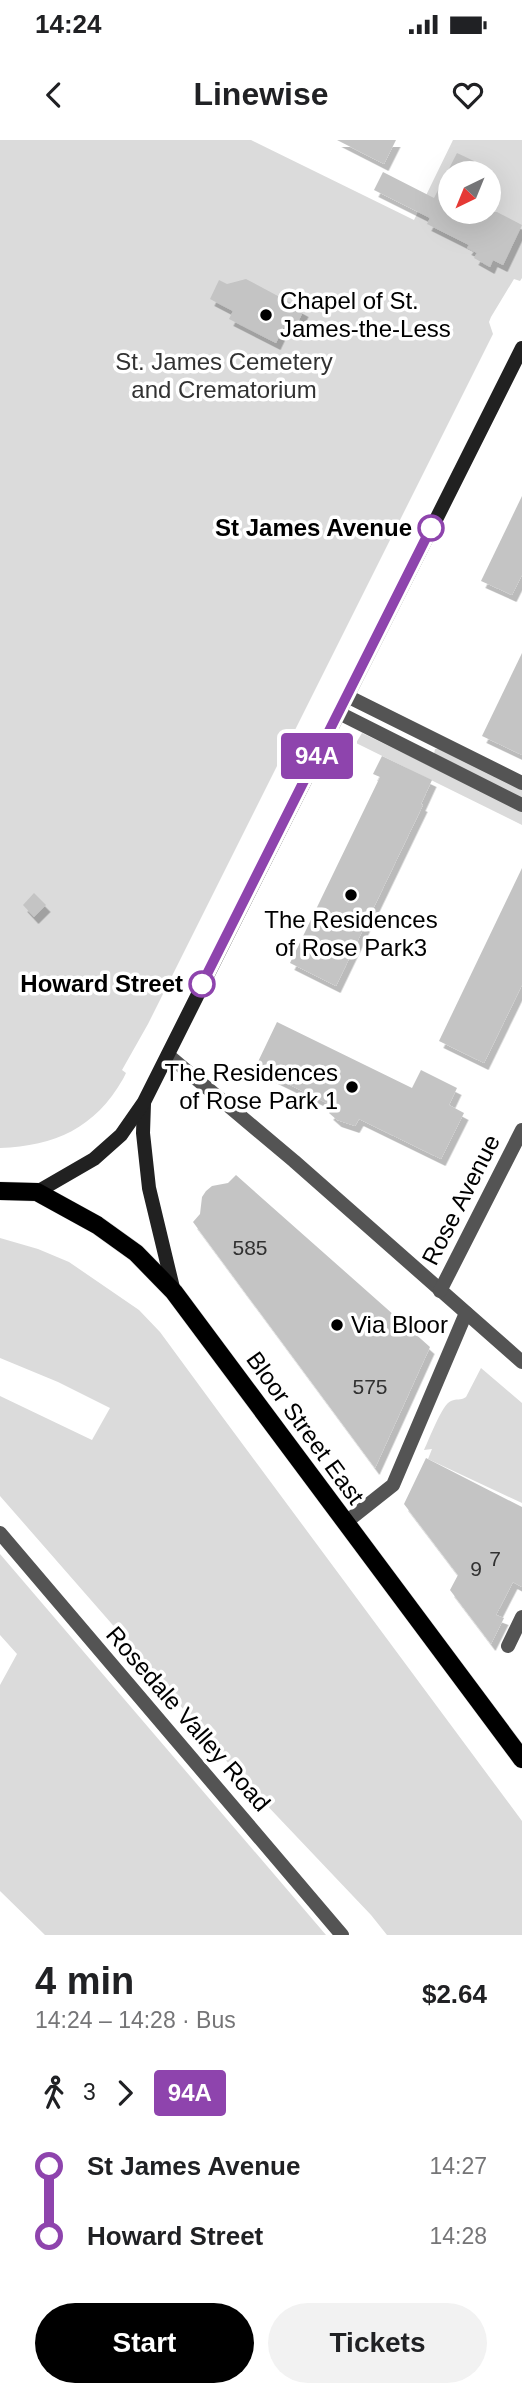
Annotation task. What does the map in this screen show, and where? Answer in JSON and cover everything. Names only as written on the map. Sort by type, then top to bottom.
[{"type":"main road","points":[[37,1192],[94,1159],[121,1135],[144,1102],[522,348]]},
{"type":"main road","points":[[144,1102],[143,1133],[149,1188],[174,1292]]},
{"type":"main road","name":"Bloor Street East","points":[[0,1191],[37,1192],[117,1238],[155,1270],[522,1759]]},
{"type":"street","points":[[347,696],[522,783]]},
{"type":"street","points":[[339,713],[522,805]]},
{"type":"street","points":[[167,1055],[294,1161],[522,1362]]},
{"type":"street","name":"Rose Avenue","points":[[440,1290],[522,1130]]},
{"type":"street","points":[[345,1523],[393,1485],[466,1313]]},
{"type":"street","name":"Rosedale Valley Road","points":[[0,1533],[342,1935]]},
{"type":"street","points":[[508,1646],[522,1618]]},
{"type":"green space","name":"St. James Cemetery and Crematorium","points":[[0,140],[251,140],[414,220],[438,171],[438,224],[501,224],[501,161],[443,161],[453,140],[522,140],[522,278],[520,281],[514,279],[491,317],[489,322],[493,334],[148,1024],[122,1070],[126,1073],[112,1096],[86,1122],[56,1138],[0,1148]]},
{"type":"green space","points":[[362,733],[522,811],[522,825],[356,743]]},
{"type":"green space","points":[[435,749],[440,749],[522,790],[522,799],[434,754]]},
{"type":"green space","points":[[0,1238],[69,1262],[139,1310],[160,1332],[522,1821],[522,1935],[387,1935],[239,1776],[118,1631],[0,1496],[0,1396],[92,1440],[110,1408],[58,1382],[0,1358]]},
{"type":"green space","points":[[481,1368],[522,1403],[522,1503],[428,1459],[432,1449],[424,1450],[447,1404],[466,1397]]},
{"type":"green space","points":[[0,1554],[326,1935],[45,1935],[0,1891],[0,1685],[17,1654],[0,1635]]},
{"type":"building","points":[[337,140],[396,140],[384,164]]},
{"type":"building","points":[[457,153],[474,161],[453,161]]},
{"type":"building","points":[[383,172],[434,198],[438,190],[438,224],[501,224],[501,214],[522,225],[503,265],[493,260],[490,267],[474,258],[477,253],[467,248],[469,245],[427,224],[430,218],[374,190]]},
{"type":"building","name":"Chapel of St. James-the-Less","points":[[246,279],[304,310],[295,328],[285,324],[276,343],[229,319],[233,311],[210,299],[219,280],[227,284]]},
{"type":"building","points":[[522,496],[522,575],[512,595],[481,581]]},
{"type":"building","points":[[522,653],[522,755],[482,736]]},
{"type":"building","name":"The Residences of Rose Park3","points":[[382,756],[432,780],[421,804],[423,805],[336,986],[290,963],[380,777],[373,774]]},
{"type":"building","points":[[522,868],[522,985],[484,1063],[439,1041]]},
{"type":"building","points":[[34,893],[46,905],[34,917],[23,905]]},
{"type":"building","name":"The Residences of Rose Park 1","points":[[277,1022],[412,1088],[421,1070],[457,1088],[449,1105],[464,1113],[441,1159],[359,1119],[355,1126],[337,1120],[329,1113],[333,1106],[255,1068]]},
{"type":"building","name":"Via Bloor","points":[[236,1175],[430,1347],[375,1468],[193,1222],[200,1214],[202,1197],[206,1191],[212,1186],[228,1183]]},
{"type":"building","points":[[426,1458],[522,1507],[522,1587],[513,1582],[496,1615],[504,1618],[491,1644],[450,1590],[458,1575],[404,1504]]},
{"type":"bus line","name":"94A","points":[[202,984],[431,528]]},
{"type":"place","name":"Chapel of St. James-the-Less","points":[[266,315]]},
{"type":"place","name":"St James Avenue","points":[[431,528]]},
{"type":"place","name":"The Residences of Rose Park3","points":[[351,895]]},
{"type":"place","name":"Howard Street","points":[[202,984]]},
{"type":"place","name":"The Residences of Rose Park 1","points":[[352,1087]]},
{"type":"place","name":"Via Bloor","points":[[337,1325]]}]
